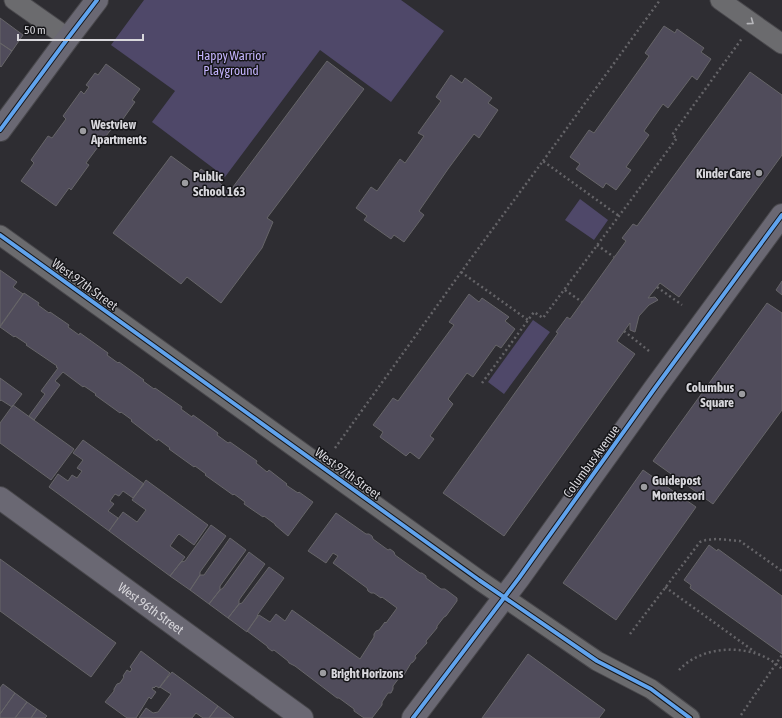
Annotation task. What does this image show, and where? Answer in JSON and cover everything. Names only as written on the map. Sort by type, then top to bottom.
[{"type":"main road","points":[[0,130],[97,0]]},
{"type":"main road","name":"Columbus Avenue","points":[[413,718],[519,578],[655,388],[782,215]]},
{"type":"main road","name":"West 96th Street","points":[[0,498],[302,718]]},
{"type":"street","points":[[14,0],[68,38]]},
{"type":"street","points":[[720,0],[782,44]]},
{"type":"street","name":"West 97th Street","points":[[0,235],[504,597],[602,664],[645,686],[690,718]]},
{"type":"path","points":[[335,448],[461,272],[660,0]]},
{"type":"path","points":[[482,382],[534,312],[543,318],[565,290],[677,138],[672,135],[753,24]]},
{"type":"path","points":[[543,161],[619,216]]},
{"type":"path","points":[[597,245],[614,257]]},
{"type":"path","points":[[461,272],[528,320]]},
{"type":"path","points":[[657,287],[682,305]]},
{"type":"path","points":[[565,290],[582,302]]},
{"type":"path","points":[[624,331],[649,351]]},
{"type":"path","points":[[630,634],[665,586],[700,542],[706,540],[740,541],[782,571]]},
{"type":"path","points":[[665,586],[756,653],[776,663],[782,669]]},
{"type":"path","points":[[679,670],[686,662],[704,653],[723,650],[740,650],[756,653]]},
{"type":"path","points":[[741,715],[782,655]]},
{"type":"green space","name":"Happy Warrior Playground","points":[[144,0],[401,0],[444,31],[391,102],[320,50],[225,177],[152,122],[175,91],[111,45]]},
{"type":"green space","points":[[580,199],[608,220],[594,240],[565,220]]},
{"type":"green space","points":[[533,320],[550,332],[504,394],[488,382]]},
{"type":"building","points":[[0,18],[23,35],[12,51],[0,43]]},
{"type":"building","points":[[664,26],[675,33],[677,29],[704,48],[701,52],[711,59],[697,80],[692,76],[668,108],[663,104],[644,131],[649,135],[626,167],[631,170],[616,190],[606,183],[603,188],[576,169],[580,164],[570,157],[589,130],[594,133],[649,56],[645,53]]},
{"type":"building","points":[[0,43],[12,51],[1,67],[0,66]]},
{"type":"building","name":"Public School 163","points":[[327,61],[364,89],[267,218],[273,222],[262,248],[221,303],[187,277],[181,284],[113,233],[171,156],[197,175],[201,169],[230,191]]},
{"type":"building","name":"Westview Apartments","points":[[106,64],[140,89],[132,100],[135,102],[118,126],[115,124],[86,163],[89,165],[71,190],[69,188],[56,206],[21,181],[34,163],[31,160],[48,136],[52,138],[66,119],[63,116],[81,91],[84,94],[89,87],[86,85],[95,73],[98,75]]},
{"type":"building","points":[[750,72],[782,95],[782,155],[679,297],[660,283],[648,298],[655,297],[658,300],[649,305],[639,316],[635,332],[630,330],[630,323],[617,341],[635,354],[504,536],[443,493],[558,333],[556,332],[567,317],[570,319],[626,241],[622,238],[633,224],[637,226]]},
{"type":"building","points":[[451,75],[462,83],[465,78],[492,98],[488,103],[498,110],[479,138],[474,134],[448,169],[419,211],[424,215],[404,242],[394,235],[391,239],[364,220],[367,216],[356,208],[371,187],[377,191],[400,159],[405,163],[424,136],[418,133],[441,101],[436,97]]},
{"type":"building","points":[[0,270],[17,282],[13,287],[23,294],[0,326]]},
{"type":"building","points":[[782,281],[782,295],[776,290]]},
{"type":"building","points":[[24,293],[39,303],[38,305],[49,313],[50,312],[69,325],[68,327],[79,335],[80,333],[108,353],[107,355],[118,363],[119,362],[154,389],[155,388],[182,407],[181,409],[192,417],[193,415],[218,433],[217,435],[228,443],[230,442],[257,461],[256,463],[267,472],[269,470],[287,484],[286,485],[313,502],[288,536],[264,516],[263,517],[244,504],[245,502],[169,449],[170,448],[158,439],[157,441],[131,421],[132,420],[63,372],[55,381],[60,385],[34,420],[29,416],[45,394],[41,391],[58,368],[26,345],[27,344],[0,327]]},
{"type":"building","points":[[469,294],[479,302],[482,298],[509,317],[505,321],[515,329],[501,348],[496,345],[473,377],[467,373],[448,399],[453,404],[430,436],[434,439],[419,459],[410,452],[406,456],[380,437],[383,432],[373,425],[393,398],[398,401],[454,325],[449,322]]},
{"type":"building","name":"Columbus Square","points":[[767,303],[782,313],[782,410],[713,504],[653,461]]},
{"type":"building","points":[[0,378],[22,394],[12,407],[1,400],[0,401]]},
{"type":"building","points":[[13,405],[74,449],[51,480],[0,443],[0,423]]},
{"type":"building","points":[[83,440],[144,484],[133,498],[123,491],[119,496],[115,494],[110,501],[114,504],[108,511],[118,518],[109,531],[49,487],[58,474],[68,481],[72,475],[77,478],[82,471],[77,468],[83,460],[73,453]]},
{"type":"building","points":[[643,470],[696,507],[616,620],[563,583]]},
{"type":"building","points":[[146,480],[208,525],[194,545],[179,534],[177,536],[170,546],[185,557],[170,576],[109,531],[123,512],[137,522],[146,510],[132,500]]},
{"type":"building","points":[[336,513],[366,534],[372,536],[373,539],[388,550],[390,549],[395,555],[422,573],[426,576],[426,578],[441,589],[445,589],[457,598],[457,601],[426,641],[427,643],[415,656],[416,658],[411,663],[402,678],[399,678],[393,686],[391,693],[388,693],[382,702],[382,705],[372,718],[364,718],[354,711],[354,709],[289,663],[274,650],[272,651],[247,631],[259,615],[270,622],[276,614],[285,621],[292,610],[360,659],[374,637],[376,631],[379,630],[385,622],[386,623],[397,608],[382,597],[381,598],[368,591],[367,588],[333,563],[338,556],[333,553],[326,563],[308,551]]},
{"type":"building","points":[[211,525],[226,536],[200,572],[200,575],[190,590],[170,576],[181,562],[185,561]]},
{"type":"building","points":[[230,538],[246,550],[209,604],[190,590],[200,575],[204,575]]},
{"type":"building","points":[[709,545],[717,551],[718,549],[782,596],[782,654],[690,588],[691,585],[684,580]]},
{"type":"building","points":[[249,552],[265,564],[228,618],[209,604],[223,588]]},
{"type":"building","points":[[0,559],[116,643],[91,677],[0,611]]},
{"type":"building","points":[[269,567],[284,578],[247,632],[228,618],[239,604],[242,603]]},
{"type":"building","points":[[141,651],[170,673],[159,688],[156,686],[154,688],[153,687],[152,689],[156,692],[151,699],[149,697],[136,718],[127,718],[105,702],[114,691],[117,684],[120,683],[127,670],[130,672],[132,669],[130,667]]},
{"type":"building","points":[[528,654],[605,710],[599,718],[482,718]]},
{"type":"building","points":[[172,672],[218,706],[209,718],[203,718],[196,713],[192,718],[139,718],[146,708],[153,713],[158,712],[171,694],[160,687]]},
{"type":"building","points":[[3,684],[15,693],[0,714],[0,688]]},
{"type":"building","points":[[15,693],[27,702],[15,718],[0,718],[0,714]]},
{"type":"building","points":[[27,702],[37,709],[31,718],[15,718]]},
{"type":"building","points":[[218,706],[234,718],[209,718]]},
{"type":"building","points":[[37,709],[47,716],[45,718],[31,718]]},
{"type":"cycle path","points":[[0,130],[97,0]]},
{"type":"cycle path","points":[[413,718],[519,578],[655,388],[782,215]]},
{"type":"cycle path","points":[[0,235],[479,580],[597,661],[651,689],[690,718]]},
{"type":"place","name":"Westview Apartments","points":[[83,131]]},
{"type":"place","name":"Kinder Care","points":[[759,173]]},
{"type":"place","name":"Public School 163","points":[[185,183]]},
{"type":"place","name":"Columbus Square","points":[[742,394]]},
{"type":"place","name":"Guidepost Montessori","points":[[644,487]]},
{"type":"place","name":"Bright Horizons","points":[[323,673]]}]
